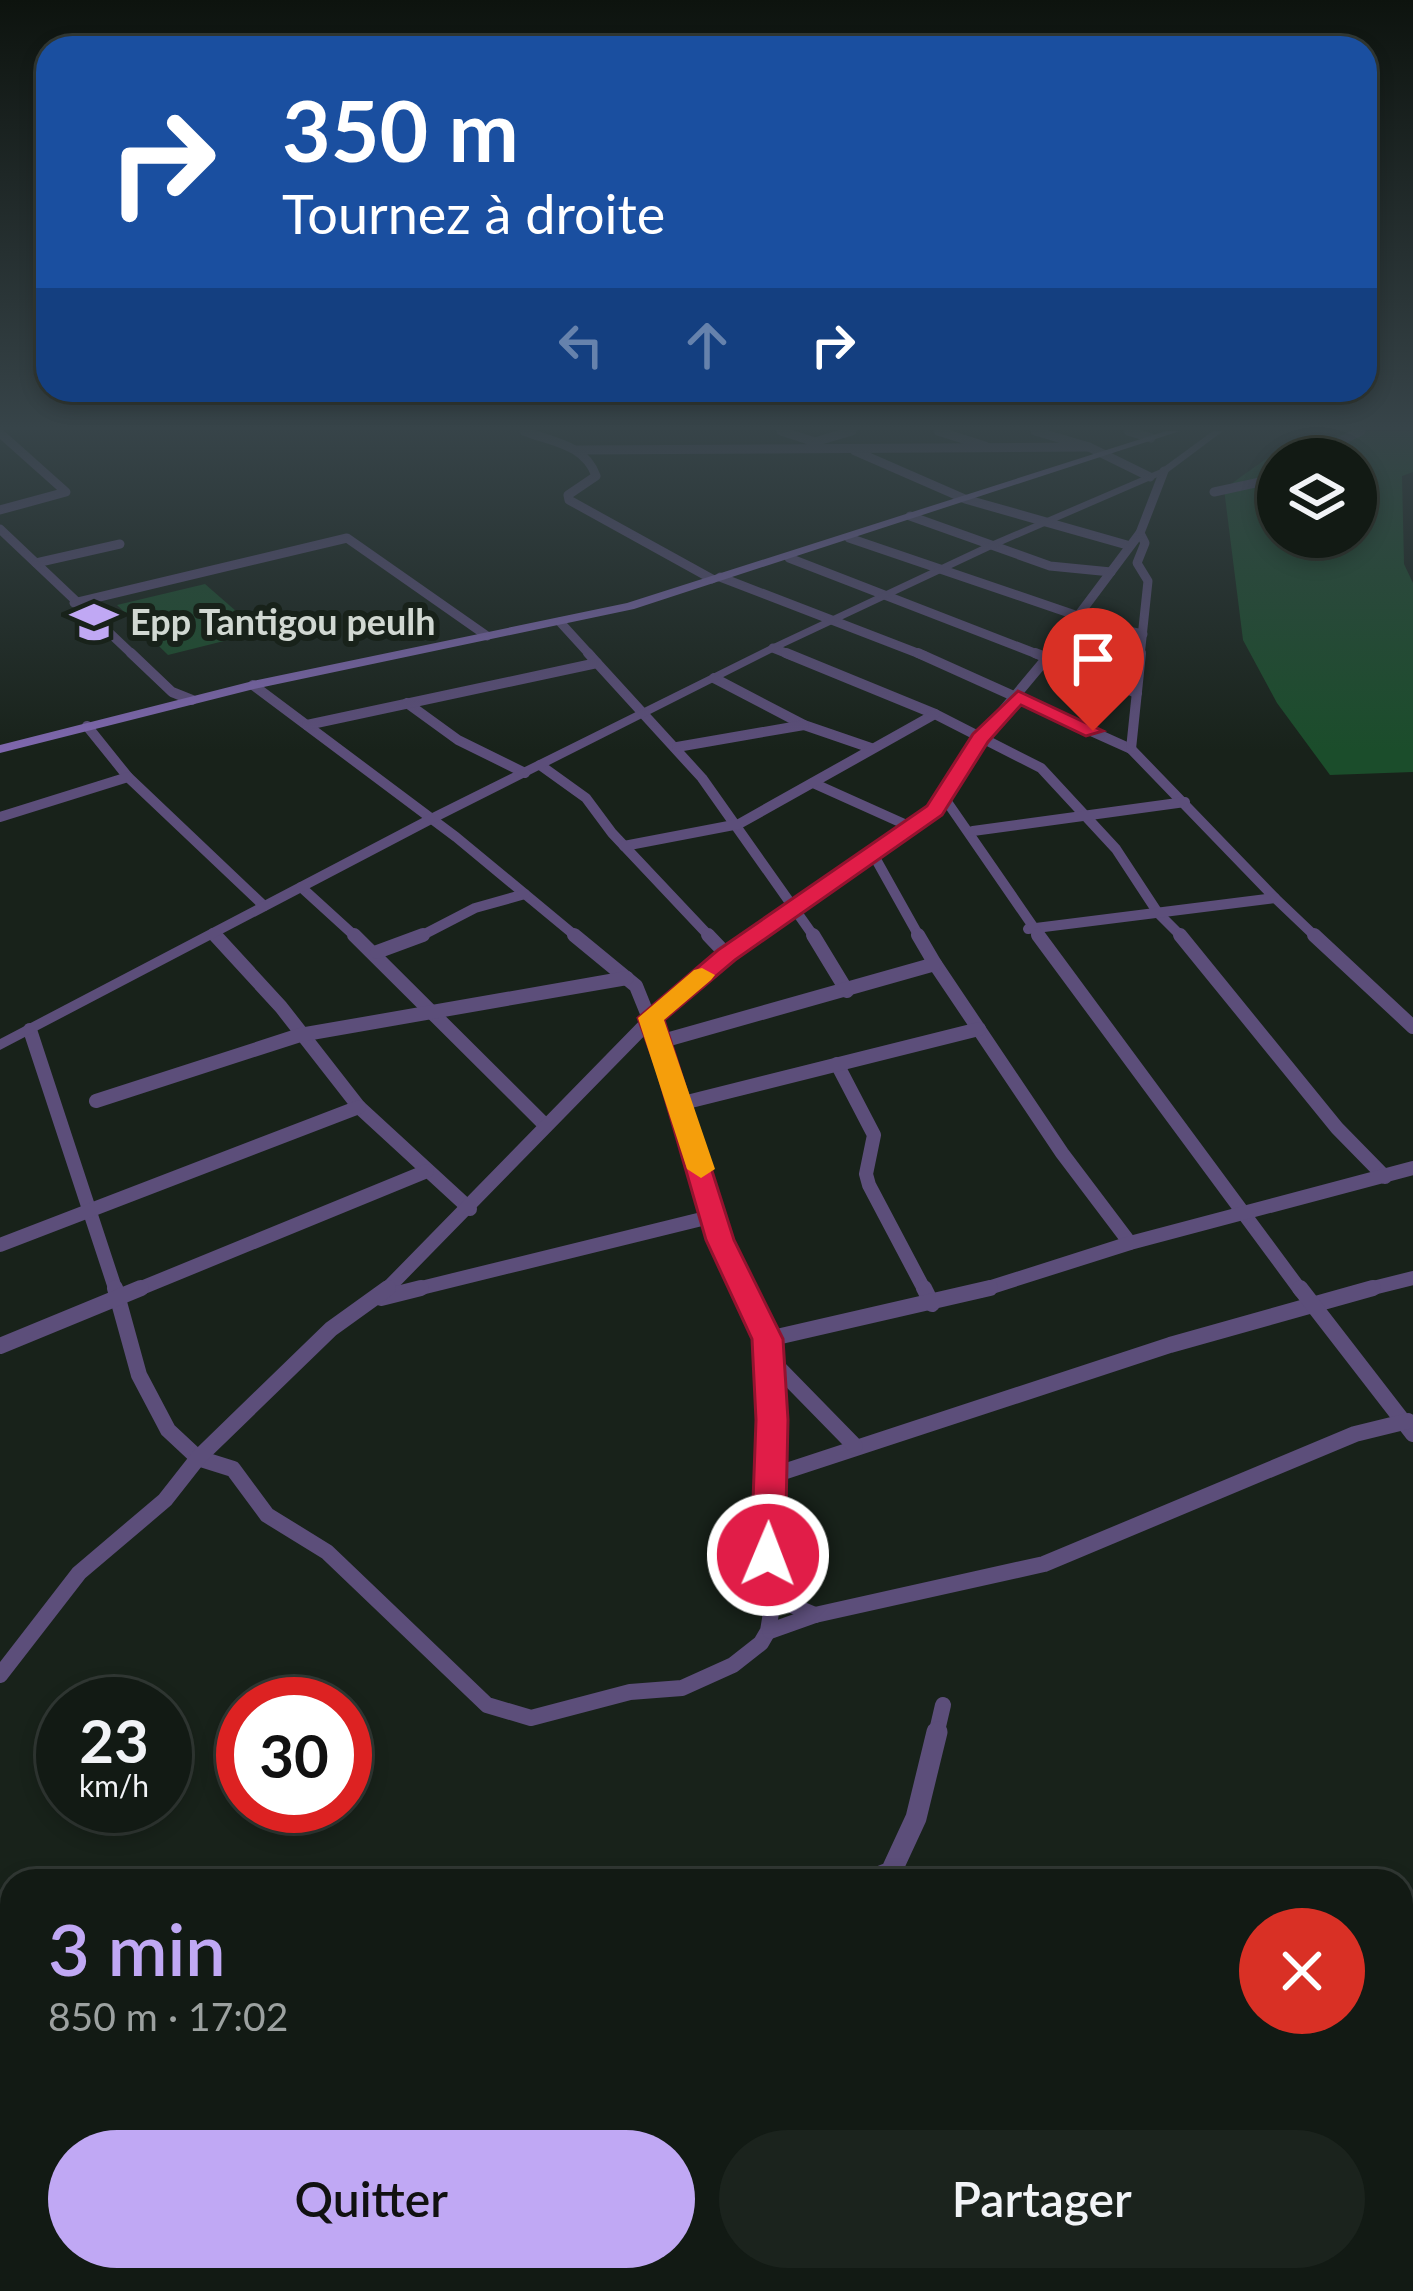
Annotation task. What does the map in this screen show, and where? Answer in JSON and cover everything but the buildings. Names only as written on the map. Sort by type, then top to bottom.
[{"type":"main road","points":[[0,749],[253,685],[630,606],[849,538]]},
{"type":"street","points":[[9,538],[172,692],[192,700]]},
{"type":"street","points":[[74,603],[346,538],[487,636]]},
{"type":"street","points":[[640,538],[716,578],[833,620],[1131,749],[1275,898],[1413,1027]]},
{"type":"street","points":[[849,538],[1079,619],[1143,634]]},
{"type":"street","points":[[968,538],[1050,566],[1112,572]]},
{"type":"street","points":[[0,1046],[524,772],[1009,538]]},
{"type":"street","points":[[1102,538],[1127,545]]},
{"type":"street","points":[[0,1675],[79,1573],[165,1500],[198,1458],[331,1329],[377,1299],[470,1209],[544,1124],[650,1018],[727,955],[934,810],[980,738],[1079,619],[1134,538]]},
{"type":"street","points":[[1131,749],[1148,581],[1137,563],[1143,538]]},
{"type":"street","points":[[35,563],[120,544]]},
{"type":"street","points":[[789,558],[1137,693]]},
{"type":"street","points":[[560,622],[646,711],[739,824],[797,906],[847,991]]},
{"type":"street","points":[[773,648],[935,714],[1042,768],[1087,815],[1158,913],[1190,944],[1337,1128],[1385,1177]]},
{"type":"street","points":[[307,725],[597,663]]},
{"type":"street","points":[[714,678],[804,724],[871,748]]},
{"type":"street","points":[[253,685],[525,894],[626,978],[646,1002],[713,1216],[767,1347],[855,1446]]},
{"type":"street","points":[[407,703],[458,740],[524,772]]},
{"type":"street","points":[[624,846],[739,824],[935,714]]},
{"type":"street","points":[[677,747],[804,724]]},
{"type":"street","points":[[87,726],[128,777],[264,906]]},
{"type":"street","points":[[540,765],[586,798],[624,846],[727,955]]},
{"type":"street","points":[[0,817],[128,777]]},
{"type":"street","points":[[813,784],[911,827]]},
{"type":"street","points":[[944,796],[973,831],[1028,928],[1052,948],[1296,1281],[1310,1307],[1409,1425]]},
{"type":"street","points":[[973,831],[1186,802]]},
{"type":"street","points":[[873,854],[935,964],[1090,1194],[1130,1243]]},
{"type":"street","points":[[301,886],[377,952],[428,1011],[544,1124]]},
{"type":"street","points":[[377,952],[401,946],[475,908],[525,894]]},
{"type":"street","points":[[1028,928],[1275,898]]},
{"type":"street","points":[[213,934],[359,1107],[470,1209]]},
{"type":"street","points":[[659,1042],[935,964]]},
{"type":"street","points":[[97,1101],[300,1035],[626,978]]},
{"type":"street","points":[[679,1104],[979,1029]]},
{"type":"street","points":[[30,1030],[94,1210],[152,1404],[168,1430],[198,1458],[233,1468],[267,1515],[327,1552],[488,1705],[509,1712],[531,1718],[615,1695],[646,1695],[692,1685],[739,1663],[770,1631],[815,1615],[1044,1564],[1355,1434],[1409,1425]]},
{"type":"street","points":[[837,1064],[874,1135],[866,1174],[869,1185],[932,1304]]},
{"type":"street","points":[[0,1245],[359,1107]]},
{"type":"street","points":[[767,1347],[1413,1168]]},
{"type":"street","points":[[0,1346],[427,1172]]},
{"type":"street","points":[[377,1299],[713,1216]]},
{"type":"street","points":[[771,1475],[1250,1320],[1413,1278]]},
{"type":"street","points":[[767,1347],[768,1555],[777,1599],[770,1631]]},
{"type":"street","points":[[777,1599],[815,1615]]},
{"type":"street","points":[[892,1869],[916,1818],[943,1706]]},
{"type":"green space","points":[[1230,538],[1257,538],[1257,558],[1377,558],[1377,538],[1403,538],[1404,564],[1413,583],[1413,772],[1330,775],[1277,703],[1243,640]]},
{"type":"green space","points":[[205,584],[260,632],[168,655],[117,605]]},
{"type":"slow traffic","points":[[701,1169],[650,1018],[702,975]]},
{"type":"place","name":"Epp Tantigou peulh","points":[[94,622]]},
{"type":"route","points":[[768,1555],[772,1420],[767,1339],[720,1240],[698,1158],[650,1018],[727,955],[934,810],[980,738],[1018,697],[1093,731]]}]
